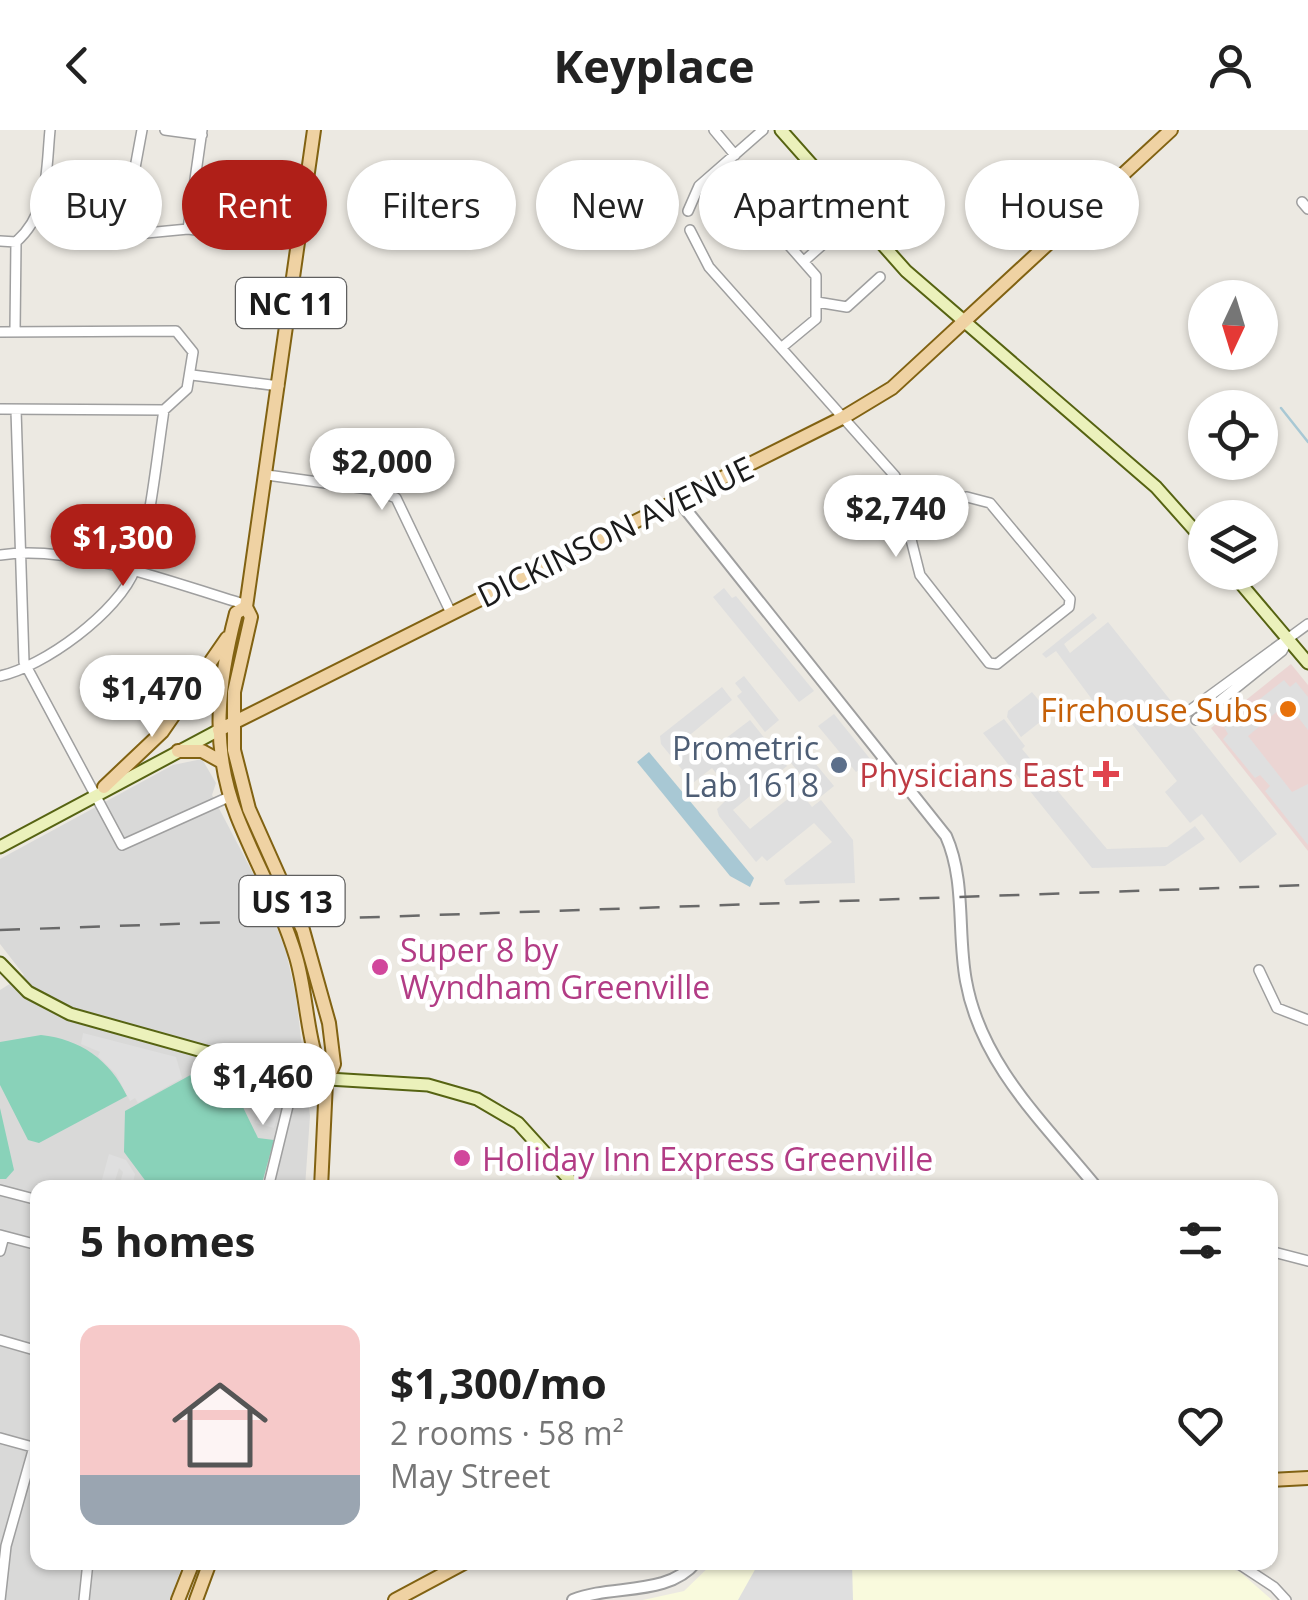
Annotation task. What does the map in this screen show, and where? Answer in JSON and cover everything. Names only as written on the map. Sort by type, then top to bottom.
[{"type":"main road","name":"NC 11","points":[[310,160],[314,130]]},
{"type":"main road","points":[[781,130],[806,160]]},
{"type":"main road","name":"DICKINSON AVENUE","points":[[0,847],[100,789],[844,417],[892,388],[1171,130]]},
{"type":"main road","name":"NC 11","points":[[232,723],[236,678],[251,617],[246,606],[268,475],[297,250]]},
{"type":"main road","points":[[887,250],[962,324],[1001,351],[1114,449],[1188,525]]},
{"type":"main road","points":[[1247,590],[1308,664]]},
{"type":"main road","name":"NC 11","points":[[219,730],[219,697],[231,632],[238,609],[246,606]]},
{"type":"main road","points":[[100,789],[162,732],[231,632]]},
{"type":"main road","name":"US 13","points":[[232,723],[237,794]]},
{"type":"main road","name":"US 13","points":[[219,730],[222,762],[284,920],[308,1004],[316,1062],[326,1082],[321,1180]]},
{"type":"main road","points":[[178,750],[202,751],[222,762]]},
{"type":"main road","points":[[2,972],[28,992],[70,1014],[295,1077],[326,1082],[408,1083],[477,1099],[527,1132],[571,1180]]},
{"type":"main road","points":[[1278,1480],[1308,1478]]},
{"type":"main road","points":[[178,1600],[190,1570]]},
{"type":"main road","points":[[196,1600],[207,1570]]},
{"type":"main road","points":[[401,1599],[452,1570]]},
{"type":"street","points":[[0,242],[16,242],[29,230],[42,206],[50,130]]},
{"type":"street","points":[[142,130],[125,222],[136,234],[182,230]]},
{"type":"street","points":[[165,130],[202,133],[198,160]]},
{"type":"street","points":[[714,130],[734,155]]},
{"type":"street","points":[[688,211],[700,186],[763,130]]},
{"type":"street","points":[[690,230],[709,268],[895,476],[920,574],[992,665],[1071,604],[990,503],[967,497],[906,507]]},
{"type":"street","points":[[15,332],[16,242]]},
{"type":"street","points":[[781,348],[816,318],[816,276],[794,250]]},
{"type":"street","points":[[804,261],[816,250]]},
{"type":"street","points":[[817,302],[847,307],[880,277]]},
{"type":"street","points":[[0,332],[176,332],[193,352],[192,375],[180,398],[164,410],[0,409]]},
{"type":"street","points":[[192,375],[280,386]]},
{"type":"street","points":[[16,410],[27,670],[100,789],[122,846],[237,794]]},
{"type":"street","points":[[0,676],[27,670],[90,625],[135,572],[164,410]]},
{"type":"street","points":[[268,475],[376,490],[396,498],[451,613]]},
{"type":"street","points":[[678,501],[946,836],[957,876],[966,983],[983,1036],[1006,1078],[1090,1180]]},
{"type":"street","points":[[0,555],[21,552],[135,572],[246,606]]},
{"type":"street","points":[[1192,716],[1275,644],[1288,640],[1308,624]]},
{"type":"street","points":[[1259,970],[1278,1008],[1308,1020]]},
{"type":"street","points":[[270,1180],[295,1077]]},
{"type":"street","points":[[0,1190],[30,1198]]},
{"type":"street","points":[[0,1250],[2,1235],[30,1242]]},
{"type":"street","points":[[1278,1253],[1308,1261]]},
{"type":"street","points":[[0,1340],[30,1348]]},
{"type":"street","points":[[0,1438],[30,1446]]},
{"type":"street","points":[[0,1600],[3,1560],[30,1468]]},
{"type":"street","points":[[84,1600],[87,1570]]},
{"type":"street","points":[[573,1600],[662,1584],[690,1570]]},
{"type":"street","points":[[1248,1570],[1286,1600]]},
{"type":"shaded area","points":[[724,588],[732,598],[736,596],[814,691],[799,702],[713,597]]},
{"type":"shaded area","points":[[1093,613],[1097,618],[1064,644],[1070,653],[1108,622],[1277,834],[1240,863],[1202,814],[1190,823],[1165,792],[1177,781],[1125,715],[1111,725],[1056,651],[1046,658],[1042,654]]},
{"type":"shaded area","points":[[1291,664],[1308,685],[1308,851],[1211,728]]},
{"type":"shaded area","points":[[744,676],[779,720],[765,732],[737,696],[742,692],[735,683]]},
{"type":"shaded area","points":[[1284,680],[1290,687],[1296,682],[1308,697],[1308,730],[1287,703],[1248,736],[1292,792],[1308,784],[1308,845],[1265,791],[1270,786],[1260,775],[1255,778],[1223,739],[1228,734],[1224,727],[1233,720],[1238,724],[1250,714],[1247,709]]},
{"type":"shaded area","points":[[722,687],[732,700],[685,739],[700,758],[750,720],[787,766],[733,810],[750,829],[799,790],[812,807],[821,800],[853,840],[855,883],[786,885],[784,880],[832,842],[814,823],[767,861],[762,856],[756,862],[719,816],[717,809],[732,794],[712,768],[693,783],[661,744],[660,736]]},
{"type":"shaded area","points":[[1032,692],[1050,714],[1021,737],[1007,717],[1008,711]]},
{"type":"shaded area","points":[[834,714],[871,760],[856,772],[818,726]]},
{"type":"shaded area","points":[[1004,719],[1025,746],[1022,749],[1107,849],[1167,847],[1195,826],[1205,839],[1165,866],[1092,868],[983,733]]},
{"type":"shaded area","points":[[790,741],[795,747],[799,744],[834,786],[819,798],[780,749]]},
{"type":"shaded area","points":[[202,759],[216,783],[212,795],[266,898],[286,952],[296,996],[310,1116],[305,1180],[30,1180],[30,1570],[181,1570],[170,1600],[0,1600],[0,990],[24,975],[0,944],[0,859],[173,765]]},
{"type":"shaded area","points":[[83,1033],[176,1057],[182,1078],[138,1103],[135,1098],[130,1101],[116,1074],[98,1056],[100,1052],[81,1044]]},
{"type":"shaded area","points":[[259,1083],[279,1088],[283,1094],[274,1128],[256,1123],[261,1103],[255,1101]]},
{"type":"shaded area","points":[[109,1154],[126,1160],[135,1174],[134,1180],[121,1180],[123,1172],[119,1168],[115,1180],[102,1180]]},
{"type":"shaded area","points":[[706,1570],[1235,1570],[1272,1600],[643,1600],[684,1591]]},
{"type":"shaded area","points":[[755,1570],[852,1570],[853,1600],[738,1600]]},
{"type":"green space","points":[[41,1035],[68,1041],[92,1054],[112,1072],[127,1096],[39,1143],[28,1140],[0,1085],[0,1042]]},
{"type":"green space","points":[[196,1072],[240,1084],[246,1094],[239,1099],[258,1138],[274,1140],[263,1180],[145,1180],[124,1152],[125,1111]]},
{"type":"green space","points":[[0,1108],[14,1170],[6,1179],[0,1179]]},
{"type":"water","points":[[649,752],[754,878],[750,887],[730,876],[637,762]]},
{"type":"waterway","points":[[1281,408],[1308,442]]},
{"type":"railway","points":[[0,930],[1308,885]]},
{"type":"place","name":"Firehouse Subs","points":[[1288,709]]},
{"type":"place","name":"Prometric Lab 1618","points":[[839,765]]},
{"type":"place","name":"Physicians East","points":[[1106,774]]},
{"type":"place","name":"Super 8 by Wyndham Greenville","points":[[380,967]]},
{"type":"place","name":"Holiday Inn Express Greenville","points":[[462,1158]]}]
